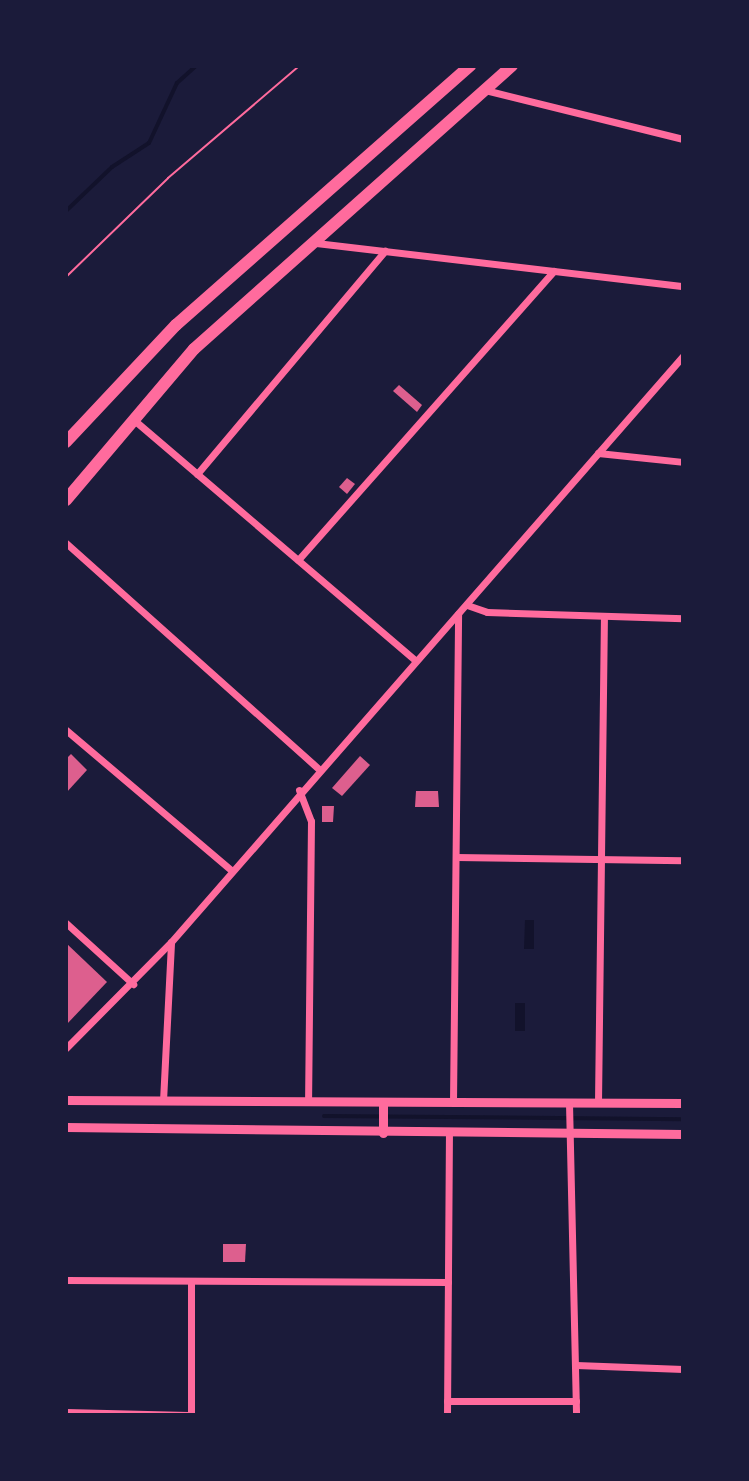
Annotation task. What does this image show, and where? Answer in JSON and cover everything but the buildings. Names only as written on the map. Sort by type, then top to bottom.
[{"type":"highway","points":[[66,442],[176,325],[470,66]]},
{"type":"highway","points":[[66,500],[194,349],[512,66]]},
{"type":"street","points":[[485,90],[683,139]]},
{"type":"street","points":[[316,243],[683,286]]},
{"type":"street","points":[[197,474],[385,251]]},
{"type":"street","points":[[298,560],[554,271]]},
{"type":"street","points":[[66,1048],[133,984],[171,942],[318,768],[467,605],[683,356]]},
{"type":"street","points":[[133,419],[415,660]]},
{"type":"street","points":[[598,453],[683,462]]},
{"type":"street","points":[[66,543],[318,768]]},
{"type":"street","points":[[467,605],[487,612],[683,618]]},
{"type":"street","points":[[453,1102],[458,614]]},
{"type":"street","points":[[598,1103],[598,859],[604,616]]},
{"type":"street","points":[[66,730],[230,869]]},
{"type":"street","points":[[299,790],[311,821],[308,1102]]},
{"type":"street","points":[[456,857],[683,860]]},
{"type":"street","points":[[66,923],[133,984]]},
{"type":"street","points":[[163,1101],[171,942]]},
{"type":"street","points":[[66,1100],[308,1102],[383,1106],[453,1102],[569,1106],[683,1103]]},
{"type":"street","points":[[383,1106],[383,1129]]},
{"type":"street","points":[[569,1106],[576,1415]]},
{"type":"street","points":[[66,1127],[383,1129],[449,1133],[568,1130],[683,1134]]},
{"type":"street","points":[[447,1415],[449,1133]]},
{"type":"street","points":[[66,1280],[448,1282]]},
{"type":"street","points":[[66,1412],[189,1415],[191,1282]]},
{"type":"street","points":[[576,1365],[683,1369]]},
{"type":"street","points":[[447,1401],[576,1401]]},
{"type":"path","points":[[66,277],[168,178],[299,66]]},
{"type":"shaded area","points":[[525,920],[534,920],[534,949],[524,949]]},
{"type":"shaded area","points":[[515,1003],[525,1003],[525,1031],[515,1031]]},
{"type":"waterway","points":[[66,211],[112,167],[149,143],[177,83],[196,66]]},
{"type":"waterway","points":[[324,1116],[683,1119]]}]
